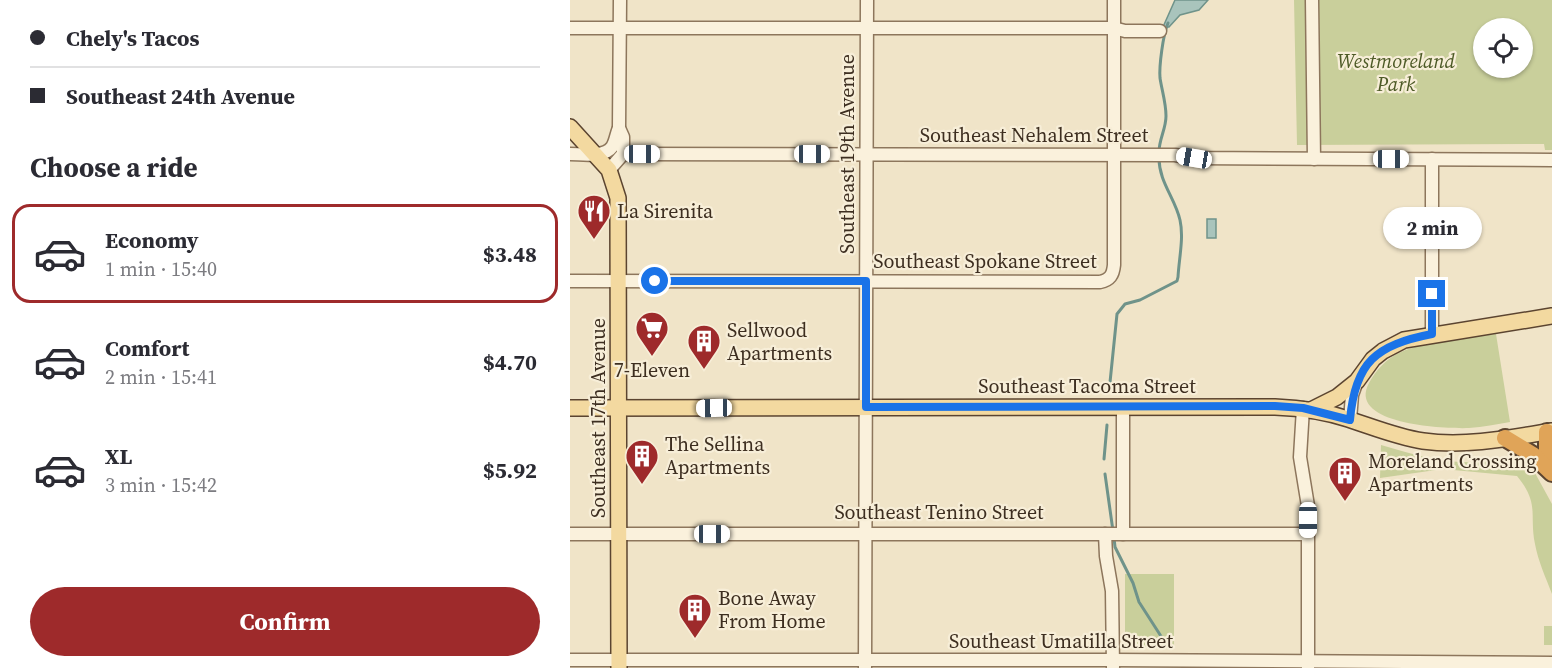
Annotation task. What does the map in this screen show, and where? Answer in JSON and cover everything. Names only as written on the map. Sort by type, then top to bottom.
[{"type":"highway","points":[[1550,431],[1546,450],[1552,467]]},
{"type":"highway","points":[[1505,438],[1533,455],[1552,473]]},
{"type":"main road","name":"Southeast 17th Avenue","points":[[570,127],[609,170],[618,198],[620,281],[619,664]]},
{"type":"main road","points":[[1307,409],[1334,399],[1357,381],[1365,368],[1383,351],[1404,340],[1552,316]]},
{"type":"main road","name":"Southeast Tacoma Street","points":[[570,408],[1275,406],[1307,409],[1350,420]]},
{"type":"main road","points":[[1350,420],[1387,433],[1424,441],[1465,443],[1550,431]]},
{"type":"street","points":[[570,154],[603,153],[612,147],[619,128],[620,0]]},
{"type":"street","name":"Southeast 19th Avenue","points":[[866,664],[867,0]]},
{"type":"street","points":[[1113,0],[1114,155]]},
{"type":"street","points":[[1312,0],[1314,159]]},
{"type":"street","points":[[570,28],[1113,28],[1160,31]]},
{"type":"street","points":[[609,170],[623,154],[623,137],[619,128]]},
{"type":"street","name":"Southeast Nehalem Street","points":[[623,154],[1175,155],[1194,158],[1552,160]]},
{"type":"street","name":"Southeast Spokane Street","points":[[570,281],[1100,282],[1111,277],[1114,265],[1114,155]]},
{"type":"street","points":[[1432,159],[1432,334]]},
{"type":"street","points":[[1350,420],[1352,395],[1357,381]]},
{"type":"street","points":[[1113,664],[1112,591],[1106,556],[1115,534],[1123,407]]},
{"type":"street","points":[[1307,409],[1300,457],[1308,506],[1308,665]]},
{"type":"street","name":"Southeast Tenino Street","points":[[570,534],[1308,534]]},
{"type":"street","name":"Southeast Umatilla Street","points":[[570,660],[619,664],[1431,665],[1552,663]]},
{"type":"green space","name":"Westmoreland Park","points":[[1294,0],[1552,0],[1552,150],[1545,150],[1544,144],[1297,145]]},
{"type":"green space","points":[[1496,334],[1510,422],[1469,428],[1402,422],[1372,408],[1366,397],[1369,383],[1382,365],[1401,352],[1436,342]]},
{"type":"green space","points":[[1381,445],[1449,461],[1478,462],[1515,458],[1529,462],[1552,504],[1552,594],[1536,550],[1529,494],[1517,476],[1443,469],[1380,478]]},
{"type":"green space","points":[[1125,574],[1174,574],[1174,647],[1125,647]]},
{"type":"green space","points":[[1544,626],[1552,626],[1552,645],[1544,645]]},
{"type":"water","points":[[1175,0],[1208,0],[1199,10],[1180,15],[1169,27],[1163,27]]},
{"type":"water","points":[[1207,219],[1216,219],[1216,238],[1207,238]]},
{"type":"waterway","points":[[1159,152],[1166,116],[1160,66],[1168,23]]},
{"type":"waterway","points":[[1109,392],[1117,314],[1125,304],[1140,300],[1177,281],[1178,277],[1180,220],[1164,182],[1159,158]]},
{"type":"waterway","points":[[1104,459],[1107,425]]},
{"type":"waterway","points":[[1105,474],[1113,531]]},
{"type":"waterway","points":[[1114,538],[1115,547],[1133,583],[1139,602],[1166,644]]},
{"type":"place","name":"La Sirenita","points":[[594,240]]},
{"type":"place","name":"7-Eleven","points":[[652,357]]},
{"type":"place","name":"Sellwood Apartments","points":[[704,370]]},
{"type":"place","name":"The Sellina Apartments","points":[[642,485]]},
{"type":"place","name":"Moreland Crossing Apartments","points":[[1345,502]]},
{"type":"place","name":"Bone Away From Home","points":[[695,639]]},
{"type":"route","points":[[655,281],[866,281],[866,407],[1275,406],[1303,408],[1350,420],[1354,388],[1360,374],[1372,359],[1404,340],[1432,334],[1432,294]]}]
